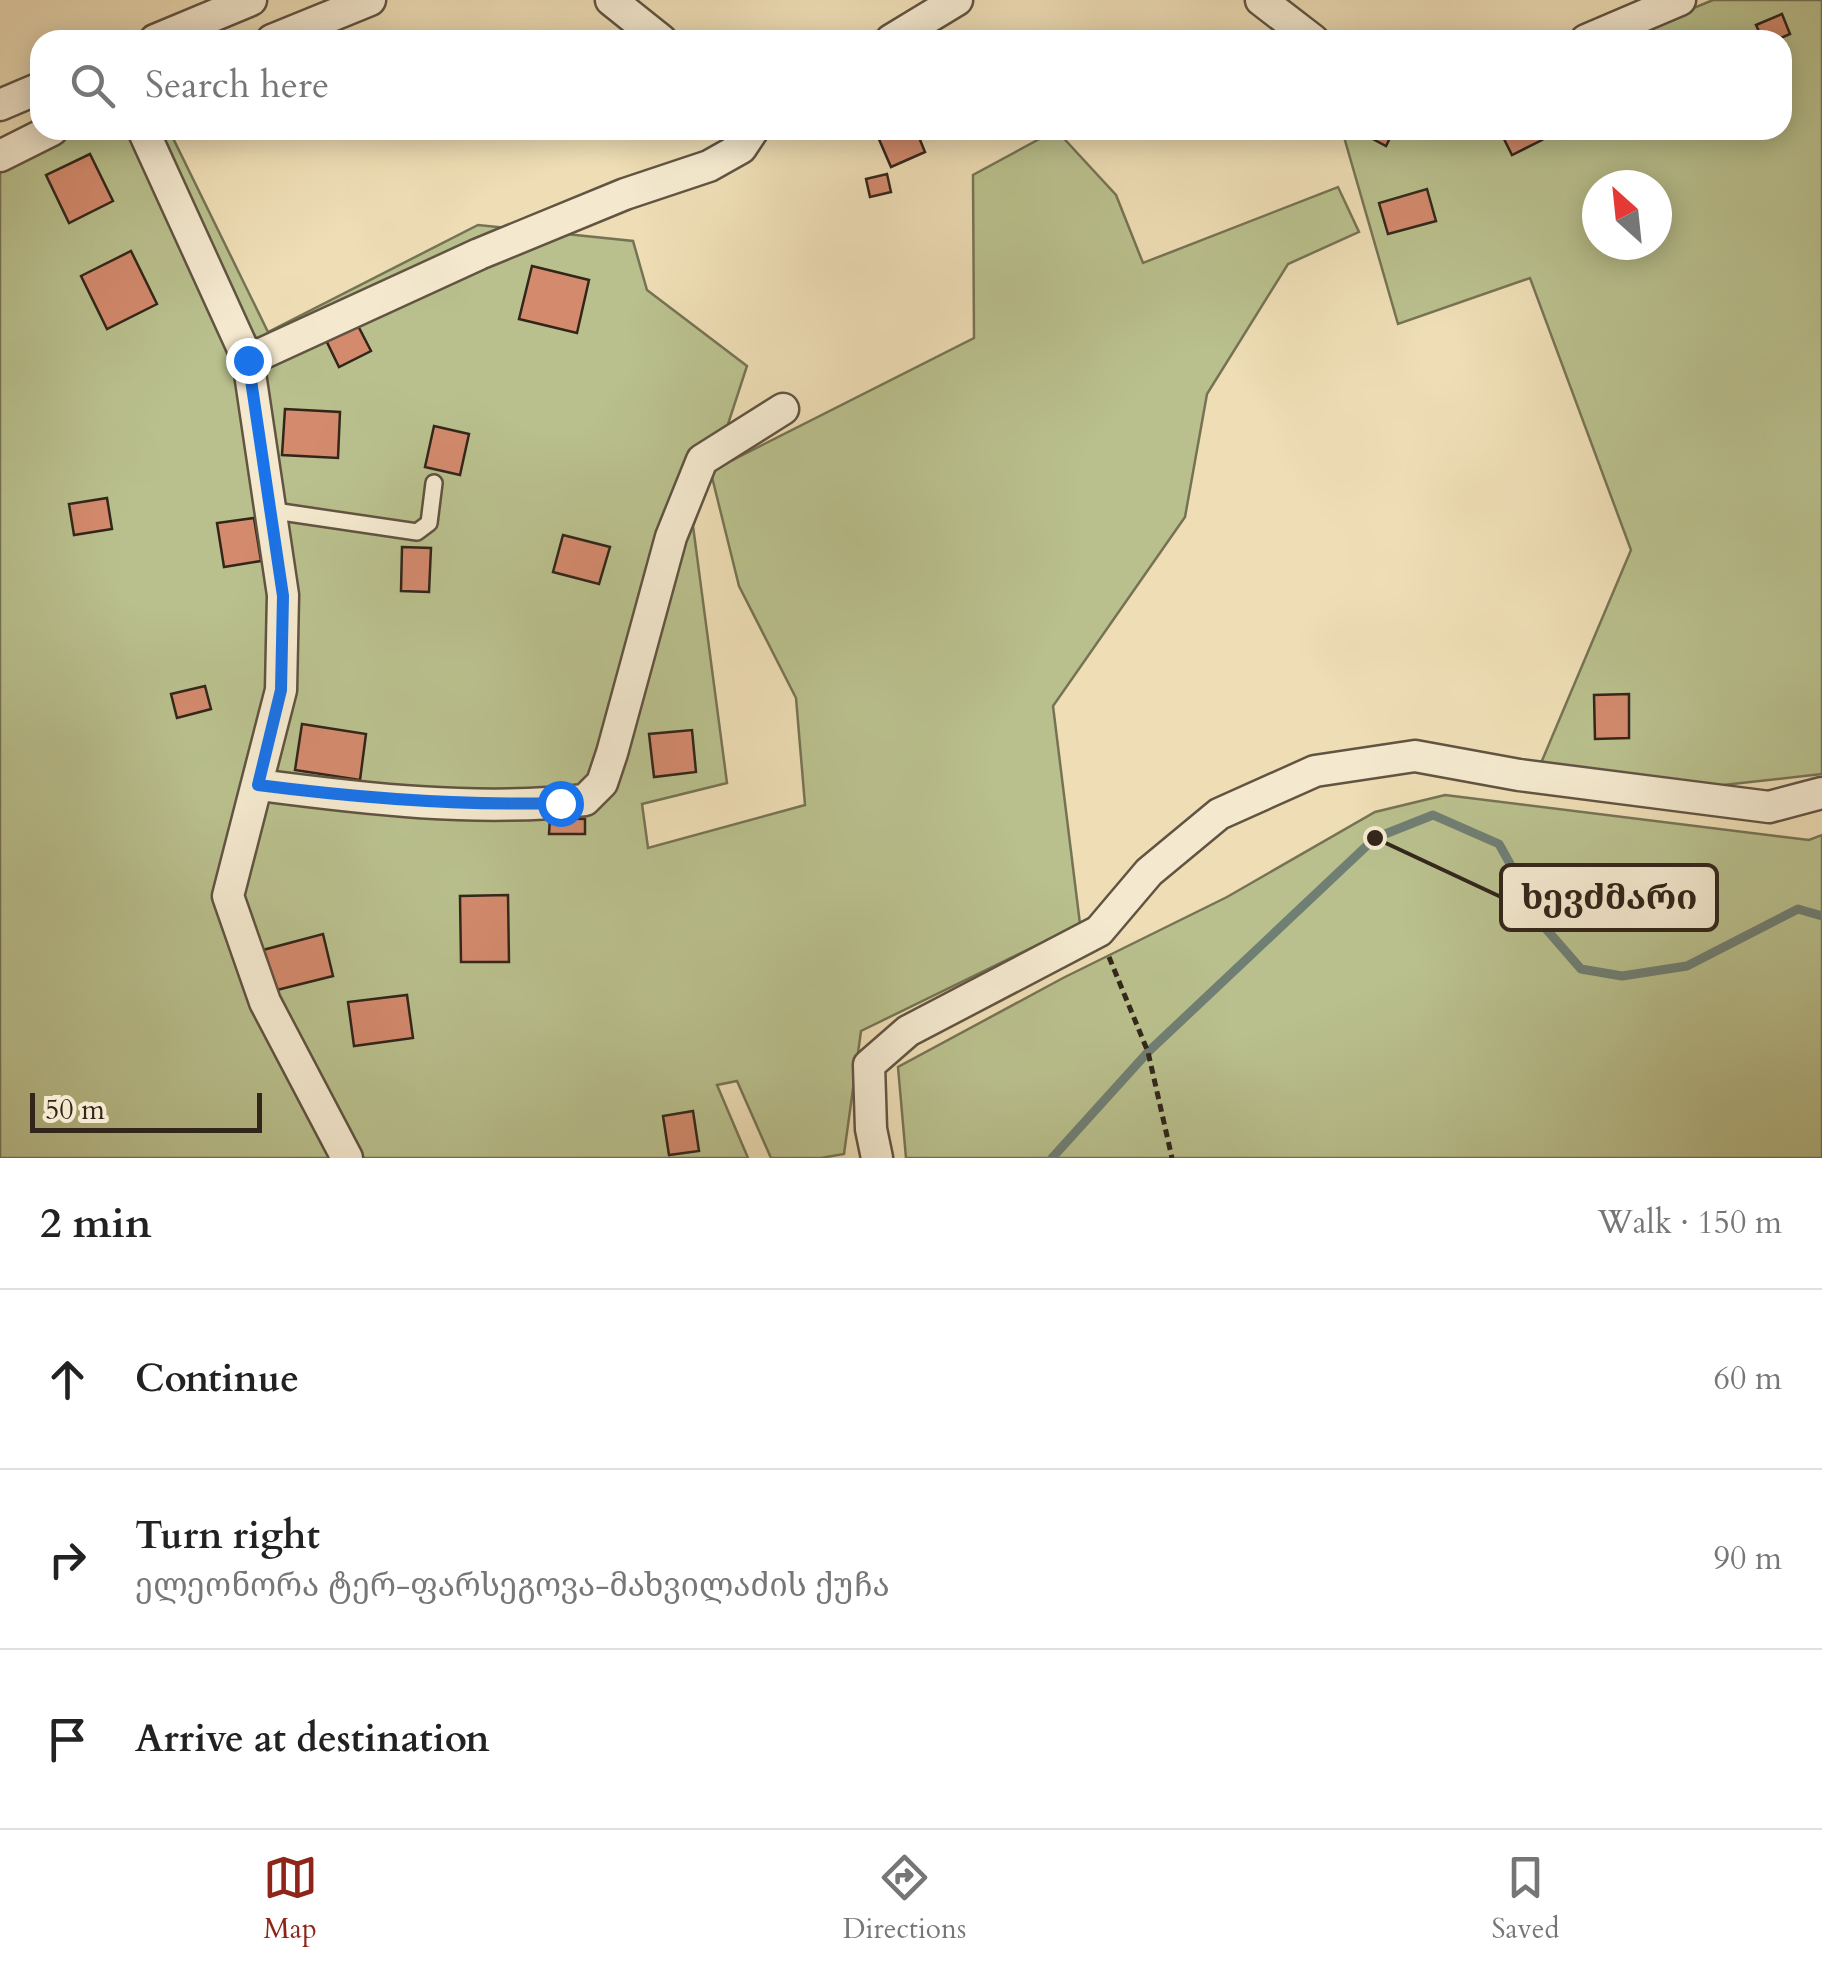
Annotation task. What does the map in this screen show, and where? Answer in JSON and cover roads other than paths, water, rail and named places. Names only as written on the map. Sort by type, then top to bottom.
[{"type":"street","points":[[296,30],[370,0]]},
{"type":"street","points":[[611,0],[648,30]]},
{"type":"street","points":[[908,30],[957,0]]},
{"type":"street","points":[[1261,0],[1300,30]]},
{"type":"street","points":[[1610,30],[1680,0]]},
{"type":"street","points":[[178,30],[241,2]]},
{"type":"street","points":[[0,105],[30,92]]},
{"type":"street","points":[[0,156],[32,140]]},
{"type":"street","points":[[148,140],[248,360],[283,596],[281,690],[228,896],[265,1002],[348,1158]]},
{"type":"street","points":[[248,360],[479,254],[625,194],[709,166],[741,148],[746,140]]},
{"type":"street","points":[[258,785],[375,800],[499,805],[585,800],[602,783],[671,537],[702,460],[783,410]]},
{"type":"street","points":[[876,1158],[871,1129],[870,1065],[908,1032],[1099,931],[1149,872],[1220,814],[1315,770],[1415,756],[1519,775],[1769,806],[1822,792]]},
{"type":"lane","points":[[268,510],[416,532],[429,522],[434,483]]},
{"type":"waterway","points":[[1052,1158],[1148,1052],[1375,838],[1433,815],[1499,844],[1547,930],[1581,969],[1622,976],[1687,966],[1798,909],[1822,916]]},
{"type":"place","name":"ხევძმარი","points":[[1375,838]]}]
